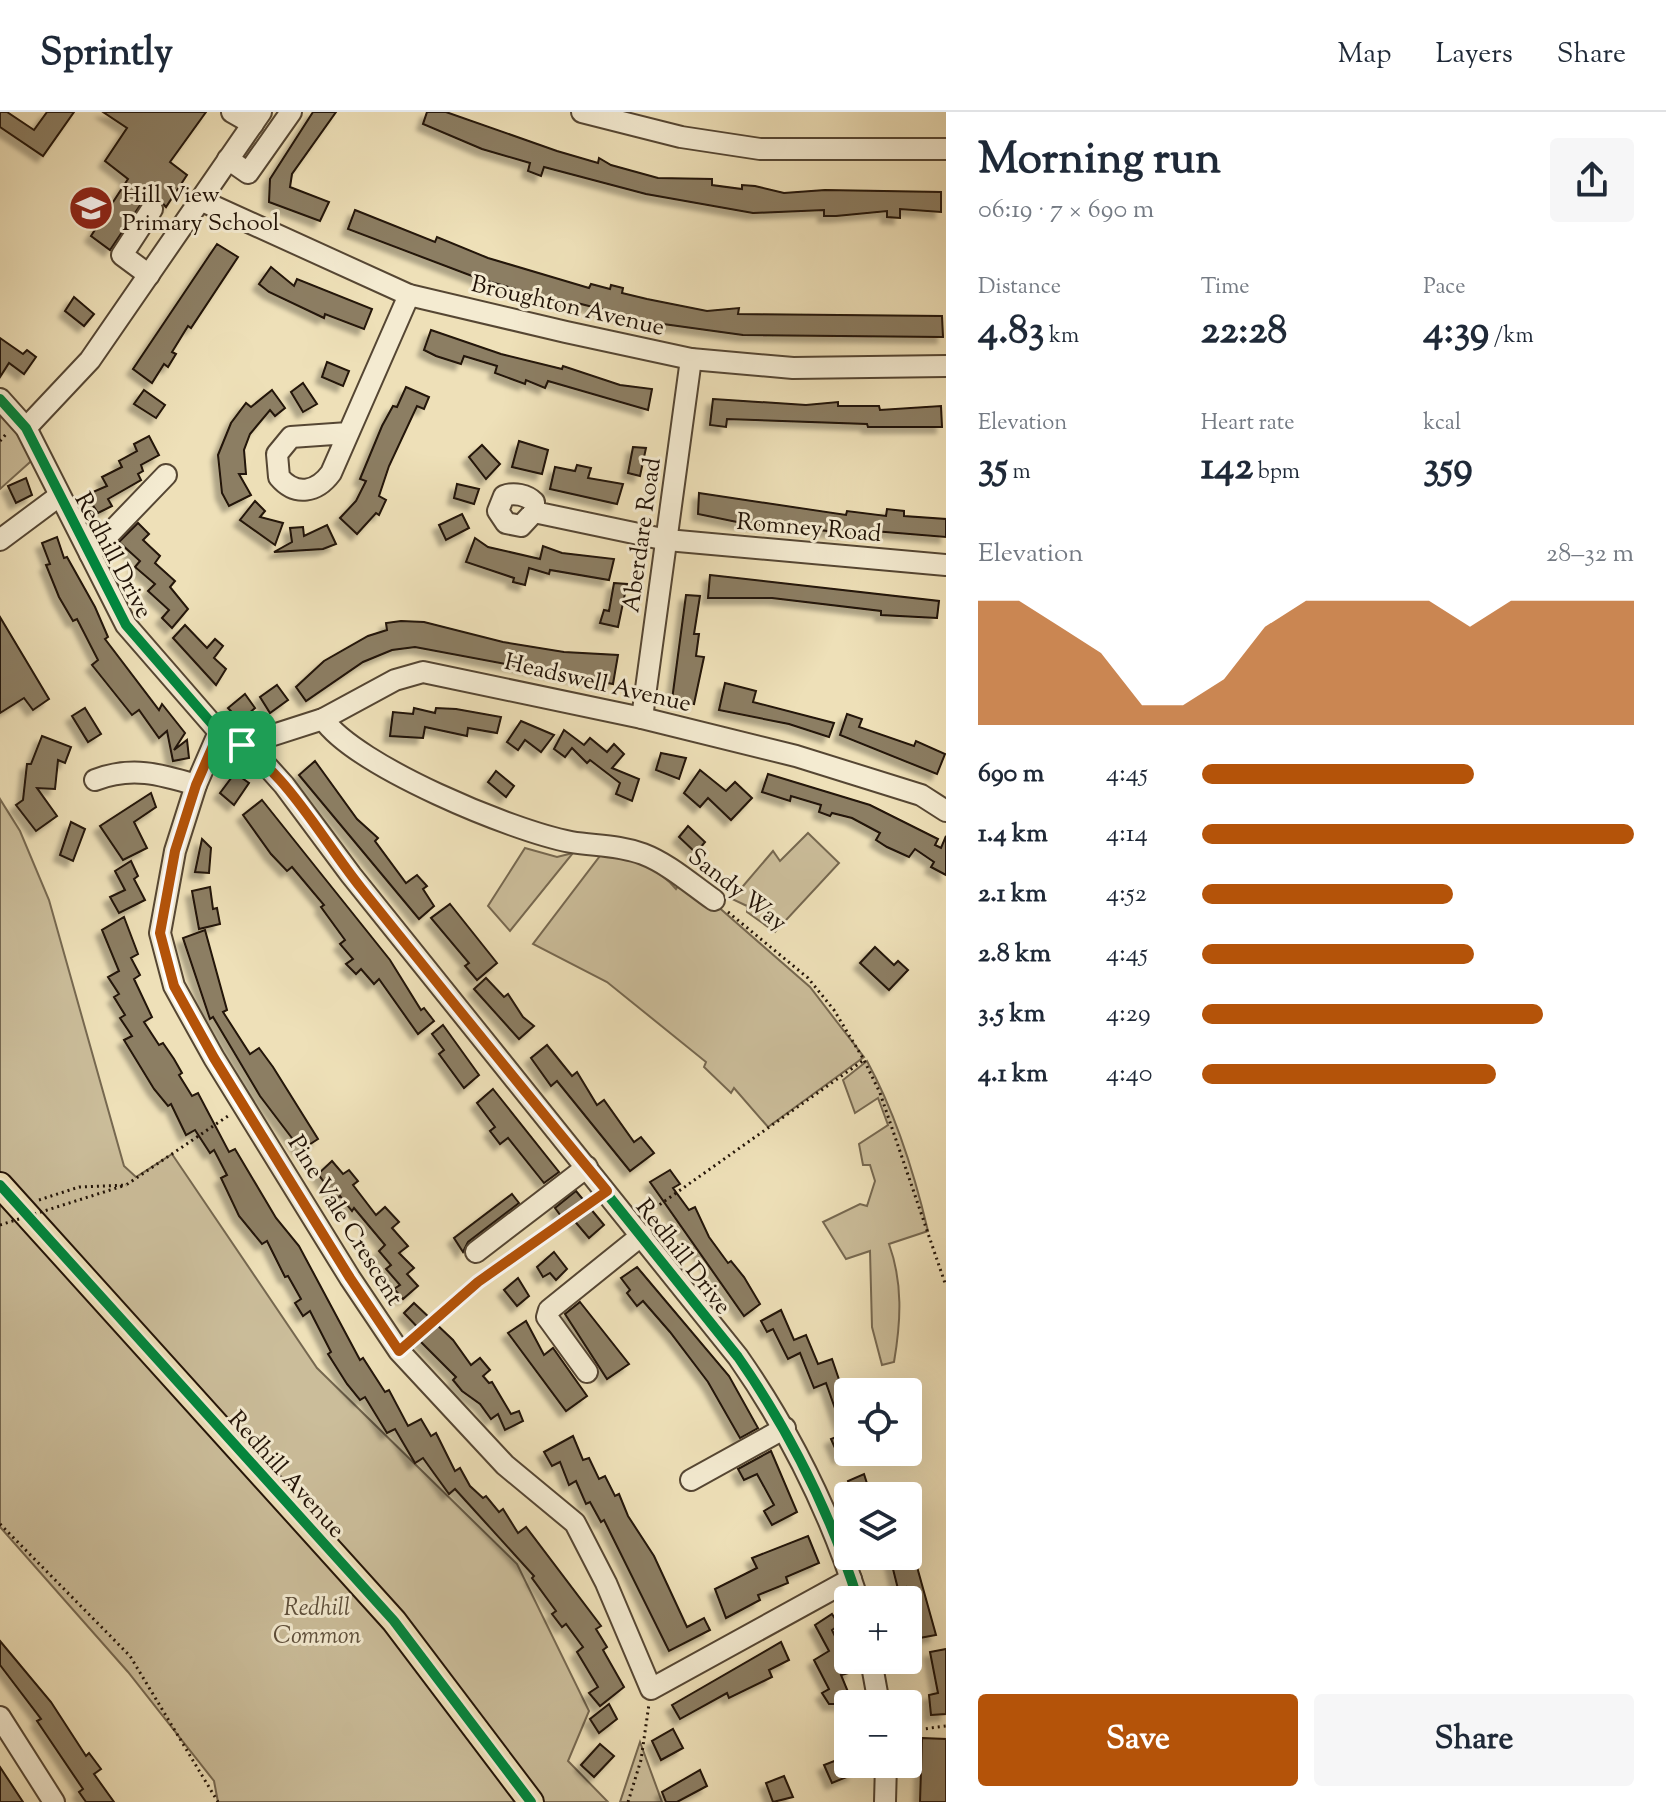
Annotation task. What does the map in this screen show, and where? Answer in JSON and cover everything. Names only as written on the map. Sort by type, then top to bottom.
[{"type":"main road","name":"Redhill Avenue","points":[[0,1185],[22,1205],[69,1263],[394,1621],[531,1802]]},
{"type":"street","points":[[18,428],[90,360],[257,118],[232,112]]},
{"type":"street","points":[[228,159],[244,178],[291,112]]},
{"type":"street","points":[[582,112],[681,137],[760,149],[946,149]]},
{"type":"street","name":"Broughton Avenue","points":[[200,200],[409,295],[691,359],[793,368],[946,366]]},
{"type":"street","points":[[149,275],[122,255],[152,209]]},
{"type":"street","points":[[348,433],[409,295]]},
{"type":"street","name":"Aberdare Road","points":[[642,718],[691,359]]},
{"type":"street","name":"Redhill Drive","points":[[0,399],[59,496],[126,625],[219,732],[257,755],[284,785],[351,875],[738,1357],[785,1428],[824,1506],[853,1586]]},
{"type":"street","points":[[90,554],[166,475]]},
{"type":"street","points":[[0,540],[59,496]]},
{"type":"street","name":"Romney Road","points":[[534,512],[667,540],[946,565]]},
{"type":"street","name":"Headswell Avenue","points":[[242,745],[323,719],[395,680],[423,672],[642,718],[863,776],[921,795],[946,811]]},
{"type":"street","name":"Sandy Way","points":[[323,719],[343,741],[368,757],[489,817],[572,842],[639,852],[660,861],[714,900]]},
{"type":"street","name":"Pine Vale Crescent","points":[[219,732],[196,785],[175,851],[160,933],[174,986],[350,1278],[399,1351],[505,1465],[575,1523],[606,1583],[651,1689]]},
{"type":"street","points":[[95,780],[115,772],[150,771],[196,785]]},
{"type":"street","points":[[476,1252],[587,1167]]},
{"type":"street","points":[[587,1372],[547,1317],[549,1310],[637,1229]]},
{"type":"street","points":[[691,1480],[785,1428]]},
{"type":"street","points":[[651,1689],[851,1579]]},
{"type":"street","points":[[0,1717],[51,1801]]},
{"type":"street","points":[[885,1802],[886,1778]]},
{"type":"path","points":[[0,441],[18,428]]},
{"type":"path","points":[[637,1229],[864,1060]]},
{"type":"path","points":[[0,1225],[126,1185],[244,1106]]},
{"type":"path","points":[[22,1205],[79,1187],[126,1185]]},
{"type":"path","points":[[399,1351],[478,1282],[607,1191]]},
{"type":"path","points":[[0,1524],[130,1656],[218,1802]]},
{"type":"path","points":[[628,1802],[641,1760],[651,1689]]},
{"type":"path","points":[[922,1729],[946,1726]]},
{"type":"green space","points":[[0,399],[39,454],[0,489]]},
{"type":"green space","name":"Redhill Common","points":[[0,799],[20,831],[49,900],[124,1166],[136,1177],[172,1154],[317,1368],[517,1564],[589,1711],[568,1761],[608,1802],[218,1802],[214,1781],[128,1672],[0,1527]]},
{"type":"green space","points":[[808,833],[839,863],[775,932],[747,912],[747,906],[732,899],[773,851],[780,861]]},
{"type":"green space","points":[[525,848],[557,857],[573,853],[510,931],[488,906]]},
{"type":"green space","points":[[603,852],[652,869],[676,889],[684,877],[810,987],[864,1057],[768,1127],[734,1088],[731,1093],[704,1067],[706,1062],[607,982],[533,944]]},
{"type":"green space","points":[[867,1061],[903,1144],[928,1231],[889,1244],[897,1273],[899,1317],[894,1362],[882,1365],[872,1327],[870,1251],[846,1259],[823,1222],[860,1204],[867,1206],[875,1181],[870,1165],[863,1165],[859,1144],[888,1125],[878,1098],[855,1113],[843,1080]]},
{"type":"green space","points":[[640,1742],[662,1802],[620,1802]]},
{"type":"building","points":[[0,112],[7,112],[34,130],[47,112],[74,112],[43,156],[0,127]]},
{"type":"building","points":[[103,112],[206,112],[170,162],[187,175],[166,207],[158,198],[145,198],[110,250],[91,236],[128,179],[105,161],[127,128]]},
{"type":"building","points":[[313,112],[336,112],[292,174],[290,187],[329,202],[320,221],[269,202],[270,179]]},
{"type":"building","points":[[427,112],[446,112],[557,151],[598,163],[599,158],[611,165],[658,178],[712,179],[712,185],[742,189],[742,185],[755,186],[784,193],[825,190],[941,192],[941,212],[900,209],[900,218],[887,217],[887,211],[836,216],[824,216],[824,210],[753,213],[646,194],[544,167],[541,176],[528,171],[530,163],[482,149],[423,124]]},
{"type":"building","points":[[355,210],[435,242],[437,237],[488,258],[589,288],[591,284],[610,289],[611,285],[623,288],[622,293],[707,311],[739,308],[738,314],[942,316],[943,337],[743,335],[656,323],[577,303],[576,306],[480,279],[348,229]]},
{"type":"building","points":[[217,244],[238,257],[191,328],[188,326],[172,352],[176,354],[168,367],[164,364],[152,383],[133,369]]},
{"type":"building","points":[[271,267],[294,286],[297,279],[372,309],[364,329],[325,314],[324,318],[269,292],[259,284]]},
{"type":"building","points":[[74,297],[94,314],[84,326],[65,311]]},
{"type":"building","points":[[431,330],[501,354],[562,369],[563,366],[620,385],[652,389],[648,410],[548,381],[545,388],[526,380],[525,384],[495,373],[497,366],[464,356],[461,364],[436,356],[424,350]]},
{"type":"building","points":[[0,338],[23,354],[27,350],[36,357],[24,374],[9,363],[0,377]]},
{"type":"building","points":[[327,362],[349,371],[343,386],[322,377]]},
{"type":"building","points":[[303,383],[317,404],[303,412],[291,392]]},
{"type":"building","points":[[406,387],[429,397],[424,409],[417,406],[389,466],[379,496],[386,500],[379,515],[376,513],[357,534],[340,518],[356,501],[366,481],[360,479],[382,426],[393,406],[397,407]]},
{"type":"building","points":[[144,390],[165,405],[156,418],[134,404]]},
{"type":"building","points":[[272,390],[285,408],[275,416],[270,410],[250,434],[244,450],[246,474],[239,474],[251,495],[229,506],[222,493],[218,455],[231,423],[246,403],[251,407]]},
{"type":"building","points":[[713,399],[806,405],[838,402],[838,406],[879,406],[880,410],[941,406],[942,427],[868,427],[867,424],[727,419],[726,427],[710,425]]},
{"type":"building","points":[[149,436],[159,455],[141,465],[143,471],[138,474],[141,480],[108,499],[112,506],[98,513],[86,495],[107,486],[102,477],[122,467],[119,461],[137,451],[134,444]]},
{"type":"building","points":[[519,441],[548,450],[542,474],[512,467]]},
{"type":"building","points":[[482,445],[500,464],[486,479],[469,457]]},
{"type":"building","points":[[633,447],[646,448],[640,476],[628,473]]},
{"type":"building","points":[[577,465],[591,468],[588,478],[623,484],[617,504],[550,489],[555,467],[575,471]]},
{"type":"building","points":[[26,478],[32,495],[16,503],[8,486]]},
{"type":"building","points":[[457,484],[479,489],[474,504],[454,498]]},
{"type":"building","points":[[699,493],[846,515],[847,511],[886,516],[887,509],[904,511],[904,516],[946,519],[946,537],[861,530],[838,532],[737,522],[698,514]]},
{"type":"building","points":[[255,501],[265,511],[260,517],[283,523],[275,545],[240,520]]},
{"type":"building","points":[[462,514],[469,528],[446,540],[439,525]]},
{"type":"building","points":[[138,523],[149,534],[143,540],[160,556],[155,563],[175,581],[170,587],[188,609],[172,628],[162,618],[169,610],[148,591],[155,584],[135,567],[140,561],[119,542]]},
{"type":"building","points":[[327,525],[336,544],[323,549],[274,552],[292,542],[290,528],[303,527],[304,536]]},
{"type":"building","points":[[57,537],[64,558],[67,557],[95,607],[108,637],[105,639],[159,710],[162,704],[185,733],[174,750],[187,740],[189,758],[173,761],[167,731],[159,738],[139,710],[132,715],[92,665],[98,660],[77,619],[73,621],[59,597],[46,565],[50,564],[42,543]]},
{"type":"building","points":[[475,538],[488,547],[540,559],[543,546],[562,553],[614,559],[609,580],[550,570],[549,574],[529,568],[525,585],[513,582],[514,578],[466,562]]},
{"type":"building","points":[[710,575],[939,601],[937,618],[881,615],[881,611],[772,598],[708,598]]},
{"type":"building","points":[[614,583],[627,584],[618,627],[600,623],[604,610],[609,611]]},
{"type":"building","points":[[686,595],[700,596],[694,634],[699,634],[696,656],[704,657],[694,704],[672,700]]},
{"type":"building","points":[[0,617],[49,699],[33,710],[24,698],[0,713]]},
{"type":"building","points":[[424,622],[503,642],[564,652],[618,655],[613,684],[415,647],[392,650],[363,662],[306,701],[296,687],[324,661],[368,636],[387,630],[386,623]]},
{"type":"building","points":[[185,625],[207,648],[215,639],[223,646],[214,658],[226,669],[216,685],[173,638]]},
{"type":"building","points":[[725,683],[756,691],[753,702],[834,723],[829,737],[789,724],[719,710]]},
{"type":"building","points":[[277,685],[288,700],[270,713],[260,697]]},
{"type":"building","points":[[245,694],[255,708],[240,721],[228,708]]},
{"type":"building","points":[[85,708],[101,734],[88,742],[72,716]]},
{"type":"building","points":[[414,708],[435,713],[436,708],[456,709],[501,717],[497,733],[468,728],[467,736],[425,727],[423,738],[390,736],[393,712],[413,714]]},
{"type":"building","points":[[847,714],[862,719],[859,727],[914,746],[916,741],[945,754],[937,774],[840,735]]},
{"type":"building","points":[[521,721],[554,735],[541,752],[525,740],[518,750],[507,742]]},
{"type":"building","points":[[564,730],[584,745],[590,738],[607,752],[614,744],[624,754],[612,768],[639,779],[632,801],[616,794],[620,783],[590,760],[587,763],[572,748],[565,757],[554,749]]},
{"type":"building","points":[[42,736],[71,747],[65,763],[58,760],[55,789],[37,788],[57,816],[36,831],[16,805],[23,800],[27,764],[31,764]]},
{"type":"building","points":[[661,753],[686,758],[679,779],[656,770]]},
{"type":"building","points":[[315,761],[357,819],[378,838],[375,841],[406,883],[417,875],[427,886],[423,889],[434,906],[419,919],[299,775]]},
{"type":"building","points":[[700,770],[726,791],[735,782],[752,798],[731,820],[708,798],[700,807],[684,793]]},
{"type":"building","points":[[496,771],[514,786],[506,797],[488,782]]},
{"type":"building","points":[[235,773],[249,783],[234,805],[220,793]]},
{"type":"building","points":[[768,774],[870,805],[938,839],[935,845],[941,848],[946,836],[946,875],[931,867],[934,862],[915,849],[909,857],[887,847],[876,840],[880,833],[852,818],[832,813],[830,816],[819,812],[821,805],[791,796],[790,801],[762,792]]},
{"type":"building","points":[[151,793],[156,807],[134,822],[147,848],[123,860],[100,826]]},
{"type":"building","points":[[262,800],[390,960],[421,1010],[424,1008],[434,1021],[418,1034],[379,979],[374,984],[361,969],[356,974],[346,964],[353,959],[340,944],[345,940],[321,907],[324,905],[292,867],[287,871],[271,854],[243,815]]},
{"type":"building","points":[[71,822],[85,829],[73,861],[60,855]]},
{"type":"building","points":[[688,826],[705,842],[696,853],[679,837]]},
{"type":"building","points":[[202,839],[211,848],[209,873],[195,872]]},
{"type":"building","points":[[131,861],[138,876],[134,879],[145,900],[119,913],[110,897],[125,890],[115,871]]},
{"type":"building","points":[[210,887],[213,909],[217,908],[220,924],[199,929],[192,891]]},
{"type":"building","points":[[450,904],[497,963],[477,980],[465,966],[469,963],[431,918]]},
{"type":"building","points":[[124,917],[138,954],[131,958],[140,975],[134,979],[152,1017],[144,1022],[159,1045],[163,1043],[174,1059],[182,1073],[179,1075],[192,1096],[198,1093],[229,1152],[235,1149],[276,1218],[299,1246],[360,1360],[363,1358],[385,1392],[389,1390],[408,1426],[421,1419],[431,1436],[436,1433],[455,1471],[460,1468],[470,1486],[483,1498],[486,1496],[499,1512],[503,1509],[518,1533],[526,1527],[601,1626],[596,1629],[607,1647],[603,1650],[624,1687],[600,1706],[589,1693],[598,1687],[577,1652],[583,1647],[566,1624],[562,1627],[552,1614],[556,1611],[532,1578],[534,1576],[455,1489],[449,1494],[423,1458],[415,1463],[395,1429],[387,1433],[365,1397],[360,1400],[347,1384],[328,1354],[331,1352],[310,1311],[303,1316],[295,1303],[301,1299],[288,1276],[285,1277],[267,1241],[262,1244],[239,1216],[221,1178],[227,1175],[214,1150],[210,1153],[195,1130],[186,1135],[171,1104],[168,1106],[154,1089],[124,1040],[132,1036],[120,1018],[125,1015],[114,997],[119,994],[108,977],[119,971],[102,930]]},
{"type":"building","points":[[205,930],[227,1010],[223,1012],[250,1054],[259,1048],[318,1139],[301,1150],[260,1096],[213,1017],[210,1019],[183,938]]},
{"type":"building","points":[[875,947],[894,965],[898,961],[908,970],[889,990],[860,963]]},
{"type":"building","points":[[486,978],[504,997],[508,994],[523,1017],[534,1026],[519,1039],[474,989]]},
{"type":"building","points":[[443,1025],[479,1075],[464,1088],[439,1054],[444,1050],[432,1034]]},
{"type":"building","points":[[547,1045],[572,1076],[577,1072],[597,1105],[604,1100],[634,1142],[641,1137],[654,1153],[630,1171],[557,1081],[551,1086],[531,1058]]},
{"type":"building","points":[[493,1089],[559,1172],[544,1183],[508,1138],[500,1144],[490,1131],[495,1127],[477,1103]]},
{"type":"building","points":[[332,1161],[343,1174],[349,1170],[358,1181],[353,1185],[376,1215],[385,1207],[399,1222],[392,1228],[408,1246],[399,1253],[414,1268],[407,1274],[418,1286],[403,1299],[394,1289],[400,1285],[386,1269],[391,1265],[379,1251],[385,1245],[354,1208],[352,1211],[340,1196],[337,1199],[318,1174]]},
{"type":"building","points":[[670,1170],[680,1184],[673,1188],[689,1210],[695,1207],[709,1237],[728,1263],[731,1261],[744,1277],[760,1304],[744,1316],[650,1182]]},
{"type":"building","points":[[576,1191],[604,1225],[589,1238],[572,1218],[566,1223],[555,1208]]},
{"type":"building","points":[[512,1194],[519,1203],[468,1242],[463,1252],[454,1238]]},
{"type":"building","points":[[554,1252],[567,1269],[556,1280],[550,1273],[543,1277],[537,1267]]},
{"type":"building","points":[[637,1267],[729,1376],[758,1428],[740,1438],[708,1382],[670,1332],[643,1301],[637,1306],[627,1293],[630,1290],[621,1278]]},
{"type":"building","points":[[518,1278],[529,1296],[517,1306],[504,1290]]},
{"type":"building","points":[[580,1302],[629,1364],[607,1379],[565,1314]]},
{"type":"building","points":[[414,1303],[453,1340],[471,1365],[480,1358],[490,1370],[483,1376],[489,1383],[492,1382],[511,1414],[519,1411],[523,1421],[505,1430],[498,1414],[491,1419],[480,1404],[462,1391],[453,1380],[456,1377],[417,1338],[423,1333],[404,1313]]},
{"type":"building","points":[[781,1310],[794,1340],[806,1335],[818,1364],[832,1359],[838,1378],[834,1378],[834,1406],[826,1383],[814,1388],[800,1353],[788,1359],[773,1329],[767,1332],[761,1321]]},
{"type":"building","points":[[526,1321],[544,1355],[553,1348],[587,1396],[566,1411],[508,1333]]},
{"type":"building","points":[[573,1436],[583,1460],[589,1458],[599,1479],[605,1476],[615,1496],[619,1494],[628,1516],[654,1556],[687,1627],[704,1618],[710,1630],[669,1651],[604,1520],[601,1522],[590,1502],[586,1504],[576,1481],[569,1485],[560,1462],[552,1466],[544,1452]]},
{"type":"building","points":[[771,1451],[797,1512],[772,1525],[764,1511],[774,1505],[757,1474],[744,1480],[738,1469]]},
{"type":"building","points":[[864,1474],[867,1482],[848,1482]]},
{"type":"building","points":[[808,1536],[819,1563],[786,1577],[788,1583],[758,1595],[760,1600],[726,1618],[715,1589],[757,1568],[752,1558]]},
{"type":"building","points":[[893,1570],[918,1570],[936,1635],[922,1638],[922,1586],[897,1586]]},
{"type":"building","points":[[832,1614],[834,1617],[834,1674],[845,1674],[841,1675],[847,1690],[834,1690],[834,1704],[829,1704],[822,1693],[829,1689],[814,1660],[829,1651],[815,1625]]},
{"type":"building","points":[[0,1641],[51,1702],[86,1756],[89,1753],[101,1769],[94,1774],[114,1802],[86,1802],[79,1792],[83,1789],[37,1721],[41,1719],[0,1665]]},
{"type":"building","points":[[781,1642],[789,1660],[769,1670],[772,1677],[729,1698],[727,1693],[680,1719],[672,1705]]},
{"type":"building","points":[[946,1649],[946,1714],[931,1715],[929,1695],[938,1693],[930,1652]]},
{"type":"building","points":[[609,1704],[617,1719],[599,1733],[590,1719]]},
{"type":"building","points":[[673,1729],[683,1748],[661,1760],[652,1741]]},
{"type":"building","points":[[922,1738],[946,1739],[946,1802],[920,1802]]},
{"type":"building","points":[[600,1744],[614,1756],[594,1777],[581,1765]]},
{"type":"building","points":[[834,1761],[834,1778],[844,1778],[832,1783],[824,1765]]},
{"type":"building","points":[[0,1767],[23,1802],[0,1802]]},
{"type":"building","points":[[700,1770],[707,1786],[677,1802],[666,1802],[662,1792]]},
{"type":"building","points":[[784,1776],[793,1797],[773,1802],[766,1783]]},
{"type":"cycle path","points":[[0,399],[26,428],[126,625],[219,732],[257,755],[284,785],[351,875],[738,1357],[792,1444],[822,1504],[853,1586]]},
{"type":"cycle path","points":[[0,1185],[394,1621],[531,1802]]},
{"type":"place","name":"Hill View Primary School","points":[[91,208]]},
{"type":"route","points":[[219,732],[242,745],[257,755],[284,785],[351,875],[607,1191],[478,1282],[399,1351],[350,1278],[214,1058],[174,986],[160,933],[175,851],[196,785],[219,732]]}]
